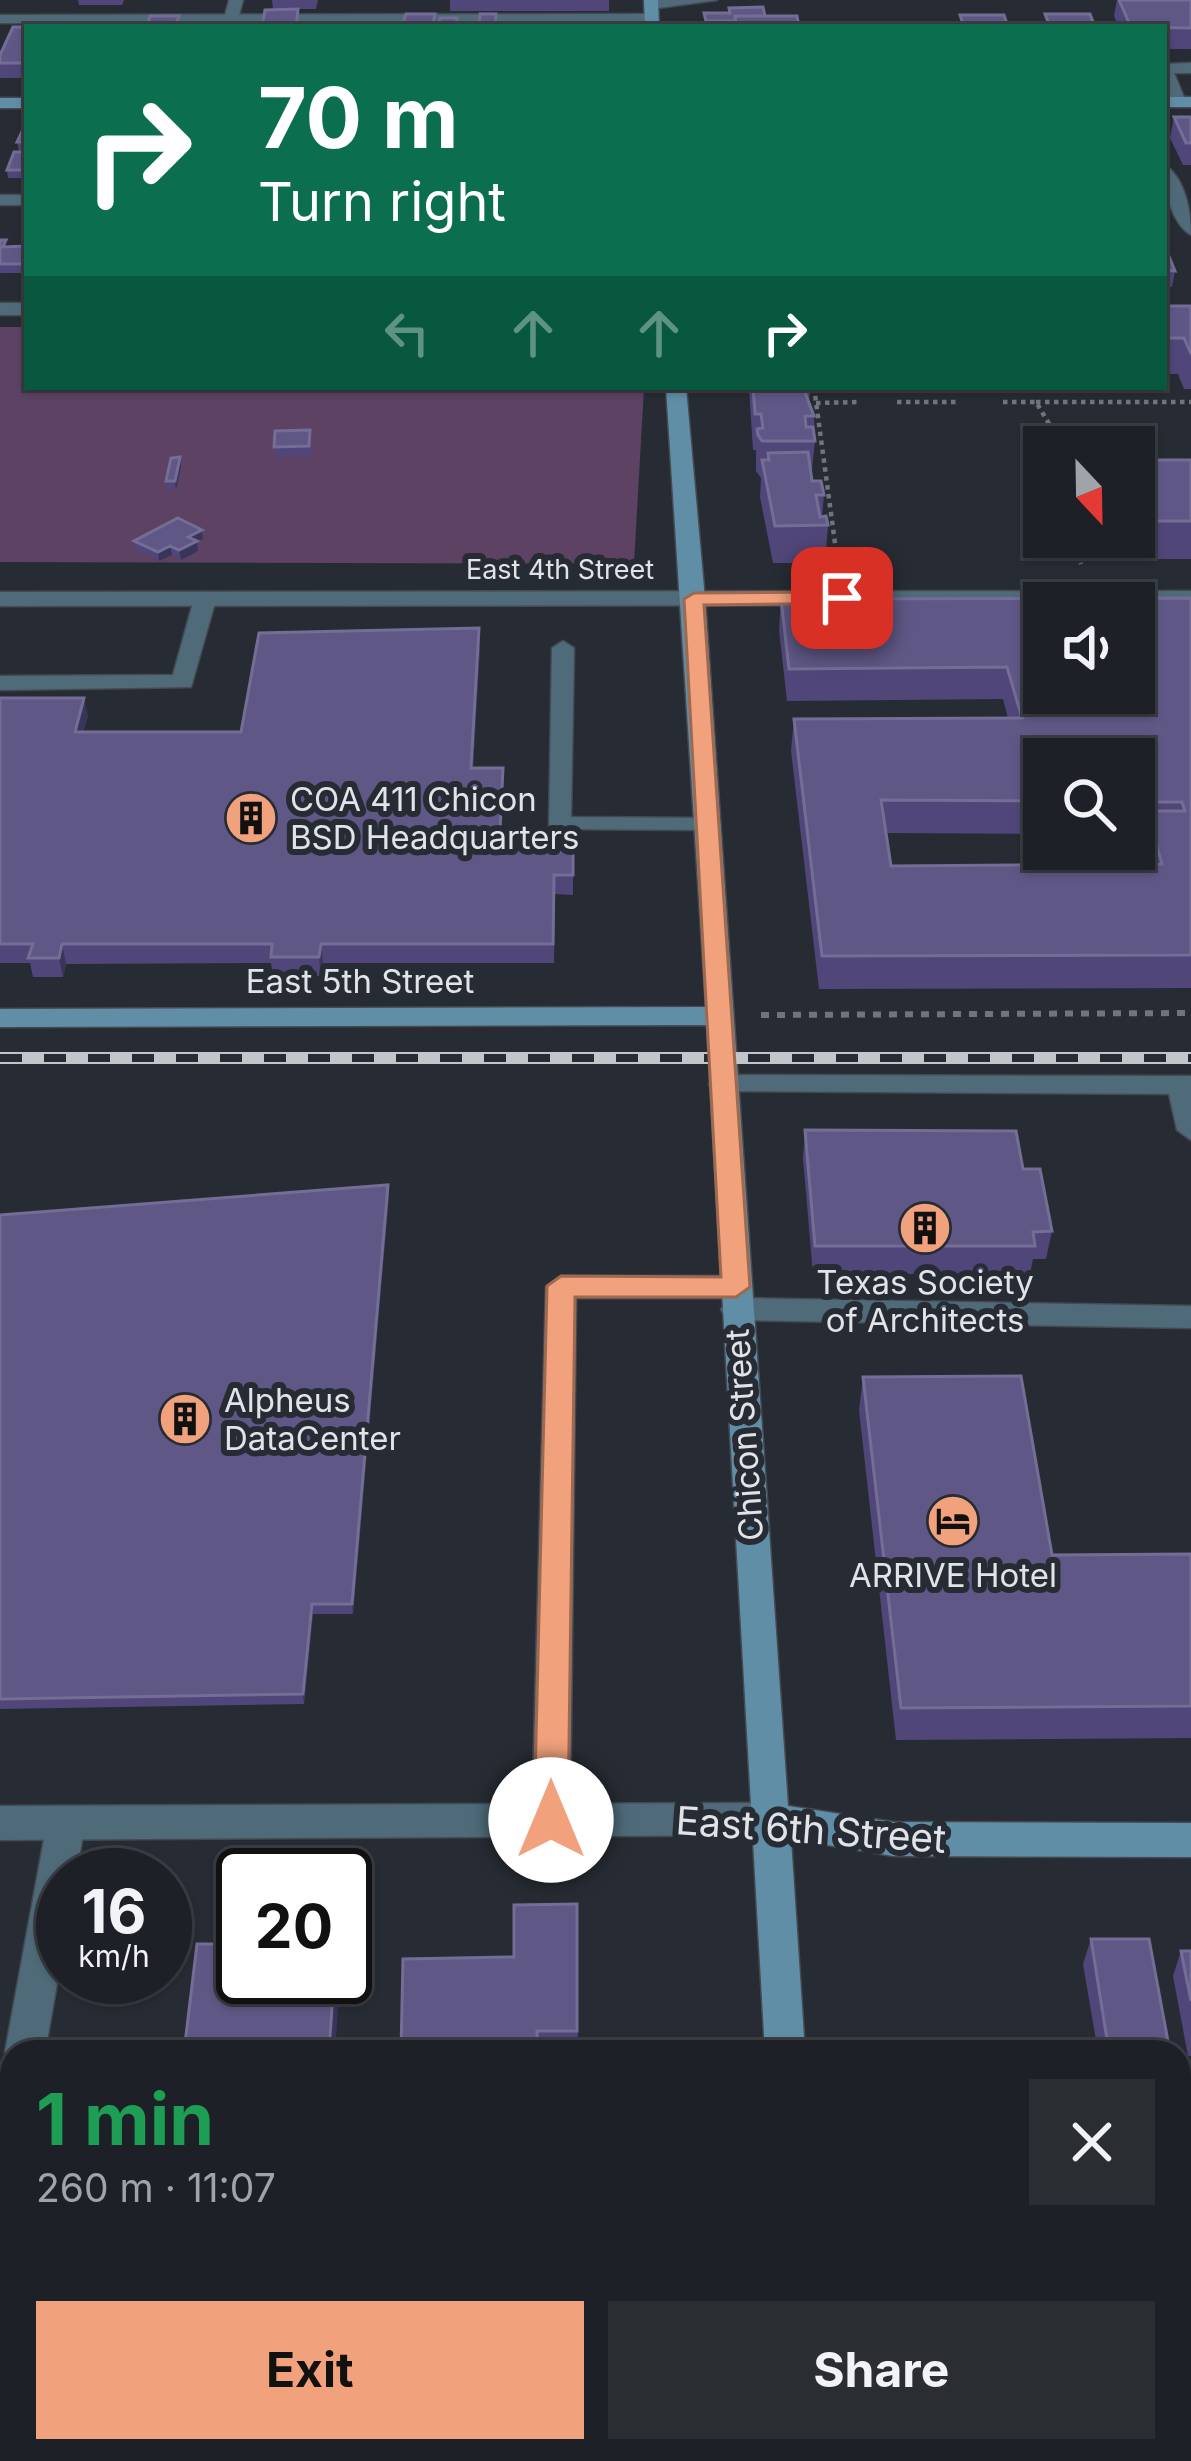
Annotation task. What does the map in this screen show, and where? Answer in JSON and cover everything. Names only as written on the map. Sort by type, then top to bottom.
[{"type":"street","points":[[230,23],[236,0]]},
{"type":"street","points":[[0,19],[230,23],[651,12],[710,0]]},
{"type":"street","points":[[1167,73],[1178,102]]},
{"type":"street","points":[[1171,201],[1191,230]]},
{"type":"street","name":"Chicon Street","points":[[676,390],[694,599],[783,2040]]},
{"type":"street","name":"East 4th Street","points":[[0,598],[1191,598]]},
{"type":"street","points":[[0,683],[184,682],[206,599]]},
{"type":"street","points":[[563,648],[558,824],[705,825]]},
{"type":"street","name":"East 5th Street","points":[[0,1018],[720,1016]]},
{"type":"street","points":[[722,1084],[1186,1084],[1191,1130]]},
{"type":"street","points":[[551,1820],[561,1286],[1191,1317]]},
{"type":"street","name":"East 6th Street","points":[[0,1823],[768,1819],[892,1839],[1191,1840]]},
{"type":"street","points":[[28,2040],[66,1822]]},
{"type":"path","points":[[814,390],[837,558],[849,558],[851,574]]},
{"type":"path","points":[[816,403],[860,402]]},
{"type":"path","points":[[897,402],[958,402]]},
{"type":"path","points":[[1003,402],[1191,402]]},
{"type":"path","points":[[1036,402],[1050,426]]},
{"type":"path","points":[[1079,558],[1084,574]]},
{"type":"path","points":[[720,1016],[1191,1013]]},
{"type":"shaded area","points":[[0,327],[24,327],[24,390],[644,390],[634,564],[0,562]]},
{"type":"building","points":[[1119,0],[1191,0],[1191,28],[1130,24]]},
{"type":"building","points":[[763,7],[765,16],[735,16],[735,21],[706,21],[704,13],[730,13],[729,8]]},
{"type":"building","points":[[298,9],[296,24],[263,24],[265,10]]},
{"type":"building","points":[[406,14],[435,14],[433,23],[403,23]]},
{"type":"building","points":[[480,14],[496,14],[495,24],[479,24]]},
{"type":"building","points":[[1045,14],[1090,14],[1094,24],[1049,24]]},
{"type":"building","points":[[960,15],[1004,15],[1007,24],[963,24]]},
{"type":"building","points":[[150,16],[179,16],[176,24],[148,24]]},
{"type":"building","points":[[735,16],[797,16],[798,24],[728,24],[736,23]]},
{"type":"building","points":[[440,18],[457,18],[456,24],[439,24]]},
{"type":"building","points":[[13,27],[24,27],[24,63],[0,63]]},
{"type":"building","points":[[1174,117],[1191,117],[1191,143],[1186,143]]},
{"type":"building","points":[[14,152],[24,152],[24,170],[7,170]]},
{"type":"building","points":[[0,240],[6,240],[3,247],[24,246],[24,264],[0,264]]},
{"type":"building","points":[[1167,306],[1191,306],[1191,354],[1184,338],[1167,338]]},
{"type":"building","points":[[753,390],[804,390],[814,416],[805,416],[806,427],[813,427],[815,441],[762,441],[757,429],[763,428],[761,414],[755,414]]},
{"type":"building","points":[[310,430],[309,446],[274,447],[275,431]]},
{"type":"building","points":[[808,452],[812,481],[821,481],[824,495],[816,495],[820,517],[826,516],[828,525],[775,526],[762,460],[769,460],[768,453]]},
{"type":"building","points":[[180,457],[175,481],[166,481],[171,458]]},
{"type":"building","points":[[1155,460],[1191,460],[1191,521],[1155,521]]},
{"type":"building","points":[[178,518],[202,530],[188,537],[197,541],[179,550],[170,546],[158,552],[134,541]]},
{"type":"building","points":[[1023,598],[1023,714],[1155,714],[1155,598],[1191,598],[1191,955],[822,956],[794,719],[1022,718],[1007,667],[789,669],[781,599]]},
{"type":"building","name":"COA 411 Chicon BSD Headquarters","points":[[479,628],[471,768],[503,768],[500,831],[554,831],[554,851],[573,851],[573,875],[554,875],[553,944],[321,944],[319,957],[271,957],[272,944],[62,944],[59,958],[28,958],[33,944],[0,944],[0,698],[84,698],[75,732],[241,732],[259,633]]},
{"type":"building","name":"Texas Society of Architects","points":[[805,1130],[1016,1131],[1023,1169],[1040,1169],[1052,1231],[1033,1232],[1035,1246],[815,1246]]},
{"type":"building","name":"Alpheus DataCenter","points":[[388,1185],[352,1604],[312,1604],[303,1694],[0,1699],[0,1215]]},
{"type":"building","name":"ARRIVE Hotel","points":[[1021,1376],[1052,1555],[1191,1554],[1191,1706],[901,1708],[863,1377]]},
{"type":"building","points":[[577,1904],[577,2031],[537,2031],[537,2040],[401,2040],[403,1959],[514,1957],[514,1905]]},
{"type":"building","points":[[1091,1939],[1149,1939],[1168,2040],[1107,2040]]},
{"type":"building","points":[[197,1944],[216,1944],[216,2004],[332,2004],[330,2040],[185,2040]]},
{"type":"building","points":[[1181,1951],[1191,1951],[1191,2001]]},
{"type":"railway","points":[[0,1058],[1191,1058]]},
{"type":"place","name":"COA 411 Chicon BSD Headquarters","points":[[251,818]]},
{"type":"place","name":"Texas Society of Architects","points":[[925,1228]]},
{"type":"place","name":"Alpheus DataCenter","points":[[185,1419]]},
{"type":"place","name":"ARRIVE Hotel","points":[[953,1521]]},
{"type":"route","points":[[551,1820],[561,1286],[736,1287],[694,599],[842,598]]}]
